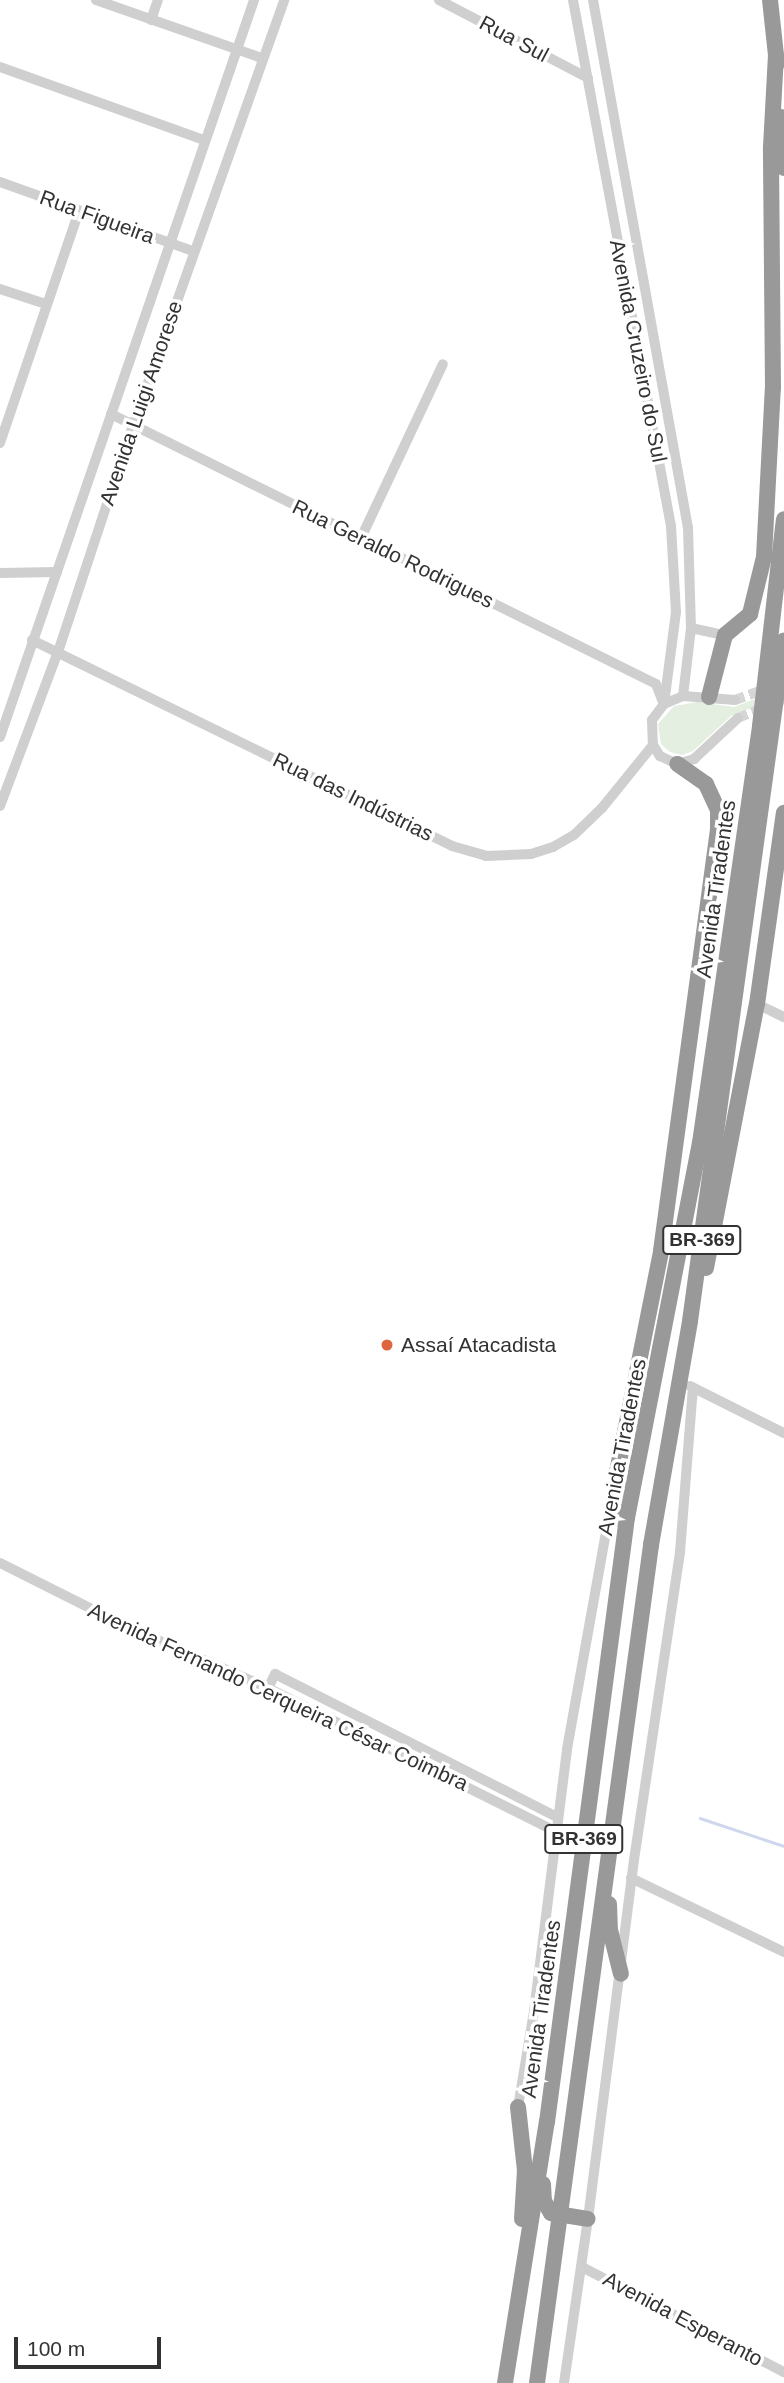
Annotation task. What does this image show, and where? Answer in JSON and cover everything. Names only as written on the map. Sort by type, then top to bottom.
[{"type":"highway","points":[[770,0],[784,168]]},
{"type":"highway","points":[[709,697],[725,635],[750,614],[764,557],[773,388],[771,147],[776,55]]},
{"type":"highway","name":"Avenida Tiradentes","points":[[505,2383],[547,2122],[627,1518],[700,1143],[758,739],[784,519]]},
{"type":"highway","name":"Avenida Tiradentes","points":[[537,2383],[650,1545],[690,1321],[784,640]]},
{"type":"highway","points":[[624,1556],[617,1472],[661,1251],[718,827],[718,810],[706,784],[677,764]]},
{"type":"highway","points":[[690,1321],[711,1251],[757,1004],[784,813]]},
{"type":"highway","points":[[661,1251],[700,1143]]},
{"type":"highway","points":[[610,1838],[609,1916],[621,1974]]},
{"type":"highway","points":[[519,2106],[525,2170],[520,2277]]},
{"type":"highway","points":[[547,2122],[542,2188],[548,2208],[559,2215],[588,2219]]},
{"type":"street","points":[[96,0],[262,58]]},
{"type":"street","points":[[151,20],[158,0]]},
{"type":"street","name":"Avenida Luigi Amorese","points":[[0,737],[254,0]]},
{"type":"street","name":"Avenida Luigi Amorese","points":[[0,806],[58,652],[193,251],[284,0]]},
{"type":"street","name":"Rua Sul","points":[[439,0],[587,78]]},
{"type":"street","name":"Avenida Cruzeiro do Sul","points":[[573,0],[668,512],[676,612],[664,704],[652,720],[653,745]]},
{"type":"street","name":"Avenida Cruzeiro do Sul","points":[[593,0],[687,519],[692,576],[691,628],[683,696]]},
{"type":"street","points":[[0,67],[204,140]]},
{"type":"street","name":"Rua Figueira","points":[[0,182],[193,251]]},
{"type":"street","points":[[0,443],[79,211]]},
{"type":"street","points":[[0,289],[46,304]]},
{"type":"street","points":[[361,538],[443,364]]},
{"type":"street","name":"Rua Geraldo Rodrigues","points":[[111,414],[656,684],[664,704]]},
{"type":"street","points":[[668,512],[687,519]]},
{"type":"street","points":[[0,573],[57,572]]},
{"type":"street","points":[[691,628],[725,635]]},
{"type":"street","name":"Rua das Indústrias","points":[[32,640],[452,846],[486,856],[531,853],[553,847],[574,835],[602,808],[653,745]]},
{"type":"street","points":[[664,704],[683,696],[735,700]]},
{"type":"street","points":[[653,745],[660,756],[677,764],[702,753],[738,718]]},
{"type":"street","points":[[757,1004],[784,1017]]},
{"type":"street","points":[[678,1380],[784,1433]]},
{"type":"street","points":[[564,2383],[621,1974],[631,1878],[680,1552],[693,1388]]},
{"type":"street","points":[[519,2106],[534,2011],[557,1817],[617,1472]]},
{"type":"street","name":"Avenida Fernando Cerqueira César Coimbra","points":[[0,1563],[130,1628],[268,1688],[555,1831]]},
{"type":"street","points":[[268,1688],[275,1674],[557,1817]]},
{"type":"street","points":[[631,1878],[784,1952]]},
{"type":"street","name":"Avenida Esperanto","points":[[582,2267],[784,2372]]},
{"type":"shaded area","points":[[784,688],[784,695],[731,716],[693,751],[682,755],[670,752],[661,744],[658,724],[674,706],[698,702],[734,707]]},
{"type":"waterway","points":[[700,1818],[784,1846]]},
{"type":"tunnel","points":[[735,700],[768,688]]},
{"type":"tunnel","points":[[738,718],[784,699]]},
{"type":"place","name":"Assaí Atacadista","points":[[387,1345]]}]
